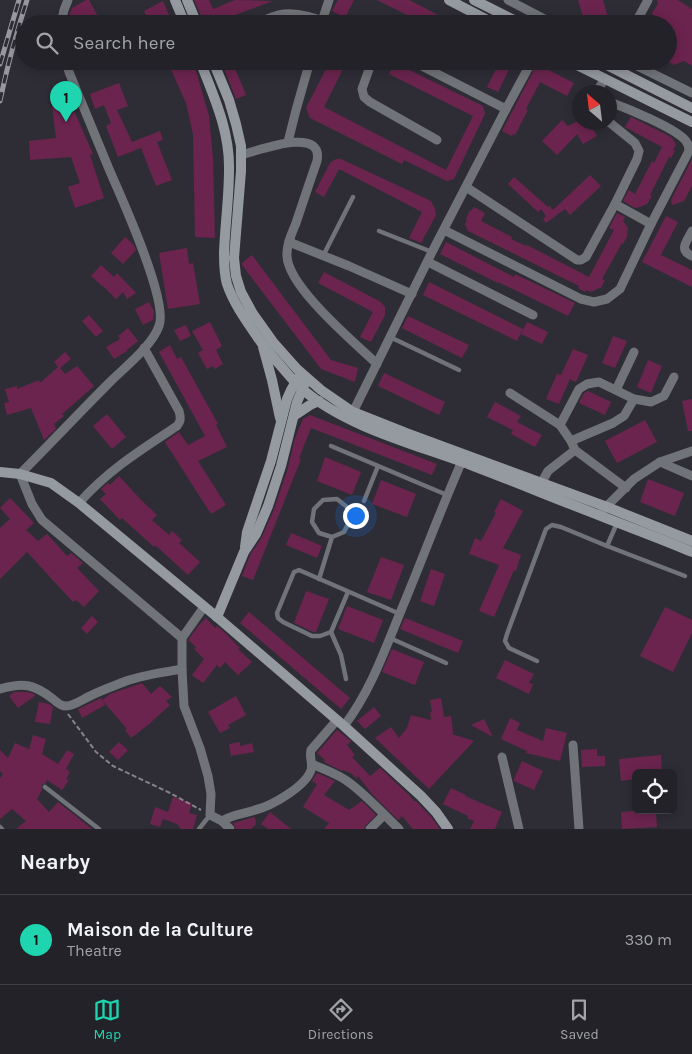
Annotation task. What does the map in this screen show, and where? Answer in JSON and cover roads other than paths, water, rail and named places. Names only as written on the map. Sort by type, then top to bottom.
[{"type":"main road","points":[[175,0],[181,15]]},
{"type":"main road","points":[[187,0],[193,15]]},
{"type":"main road","points":[[449,0],[478,15]]},
{"type":"main road","points":[[474,0],[504,15]]},
{"type":"main road","points":[[204,70],[218,107],[229,149],[224,233],[226,282],[244,318],[262,344],[302,381],[353,412],[542,482],[692,541]]},
{"type":"main road","points":[[217,70],[229,100],[241,146],[241,171],[234,258],[236,276],[241,292],[253,314],[319,401],[350,420],[462,461],[692,552]]},
{"type":"main road","points":[[586,70],[692,122]]},
{"type":"main road","points":[[623,70],[692,108]]},
{"type":"main road","points":[[262,344],[281,422]]},
{"type":"main road","points":[[217,617],[244,552],[256,534],[268,506],[281,466],[302,381]]},
{"type":"main road","points":[[244,552],[247,532],[271,462],[287,399],[302,381]]},
{"type":"main road","points":[[295,414],[310,404],[319,401]]},
{"type":"main road","points":[[0,472],[20,474],[51,484],[79,503],[217,617],[340,723],[421,796],[448,829]]},
{"type":"street","points":[[63,15],[68,0]]},
{"type":"street","points":[[325,15],[328,0]]},
{"type":"street","points":[[508,0],[537,15]]},
{"type":"street","points":[[640,15],[648,0]]},
{"type":"street","points":[[283,15],[292,13],[298,15]]},
{"type":"street","points":[[69,70],[143,250],[158,297],[161,324],[155,336],[144,348],[20,474],[32,504],[42,520],[182,638]]},
{"type":"street","points":[[288,142],[307,70]]},
{"type":"street","points":[[369,70],[362,89],[364,97],[437,140]]},
{"type":"street","points":[[430,70],[506,109]]},
{"type":"street","points":[[353,412],[432,252],[527,70]]},
{"type":"street","points":[[645,70],[692,93]]},
{"type":"street","points":[[601,85],[605,80]]},
{"type":"street","points":[[444,230],[582,299],[594,302],[607,299],[620,289],[689,151],[689,146],[682,137],[672,130],[617,105]]},
{"type":"street","points":[[466,187],[577,260],[581,260],[586,257],[615,204],[639,151],[635,142],[617,128]]},
{"type":"street","points":[[241,155],[288,142],[309,142],[317,150],[317,161],[289,242],[287,256],[293,276],[303,291],[377,364]]},
{"type":"street","points":[[615,204],[651,224]]},
{"type":"street","points":[[692,231],[684,246],[684,250],[692,256]]},
{"type":"street","points":[[289,242],[350,266],[412,294]]},
{"type":"street","points":[[428,262],[533,315]]},
{"type":"street","points":[[79,503],[95,485],[125,460],[177,426],[180,422],[179,412],[144,348]]},
{"type":"street","points":[[616,390],[634,352]]},
{"type":"street","points":[[560,425],[579,390],[587,384],[599,382],[634,399],[651,402],[664,396],[674,376]]},
{"type":"street","points":[[510,393],[560,425],[573,446],[626,488]]},
{"type":"street","points":[[542,482],[548,472],[573,446],[624,416],[634,399]]},
{"type":"street","points":[[598,515],[634,479],[660,462],[692,451]]},
{"type":"street","points":[[222,821],[236,814],[257,810],[272,804],[290,793],[309,775],[312,764],[311,750],[354,712],[366,691],[390,638],[462,461]]},
{"type":"street","points":[[660,462],[692,476]]},
{"type":"street","points":[[204,607],[182,638],[184,706],[200,748],[208,776],[212,794],[210,815],[222,821],[230,829]]},
{"type":"street","points":[[0,689],[24,684],[43,691],[62,706],[72,705],[129,680],[182,669]]},
{"type":"street","points":[[573,745],[579,829]]},
{"type":"street","points":[[502,757],[519,829]]},
{"type":"street","points":[[312,764],[332,772],[345,780],[399,829]]},
{"type":"street","points":[[370,829],[384,815]]},
{"type":"lane","points":[[323,256],[353,197]]},
{"type":"lane","points":[[380,231],[432,252]]},
{"type":"lane","points":[[390,337],[459,370]]},
{"type":"lane","points":[[331,446],[447,495]]},
{"type":"lane","points":[[364,501],[378,466]]},
{"type":"lane","points":[[337,499],[347,507],[350,520],[344,532],[332,537],[319,533],[312,522],[314,509],[323,500],[337,499]]},
{"type":"lane","points":[[607,546],[618,522]]},
{"type":"lane","points":[[537,661],[509,648],[505,641],[546,529],[552,525],[685,576]]},
{"type":"lane","points":[[319,579],[332,537]]},
{"type":"lane","points":[[332,632],[320,636],[312,636],[278,618],[277,612],[294,572],[299,570],[400,614]]},
{"type":"lane","points":[[346,680],[341,655],[332,632],[348,592]]},
{"type":"lane","points":[[390,638],[446,663]]},
{"type":"lane","points":[[45,787],[99,829]]},
{"type":"lane","points":[[199,829],[210,815]]},
{"type":"railway","points":[[0,64],[19,0]]},
{"type":"railway","points":[[23,15],[27,0]]},
{"type":"railway","points":[[0,101],[15,41]]},
{"type":"place","name":"Maison de la Culture","points":[[66,122]]}]
